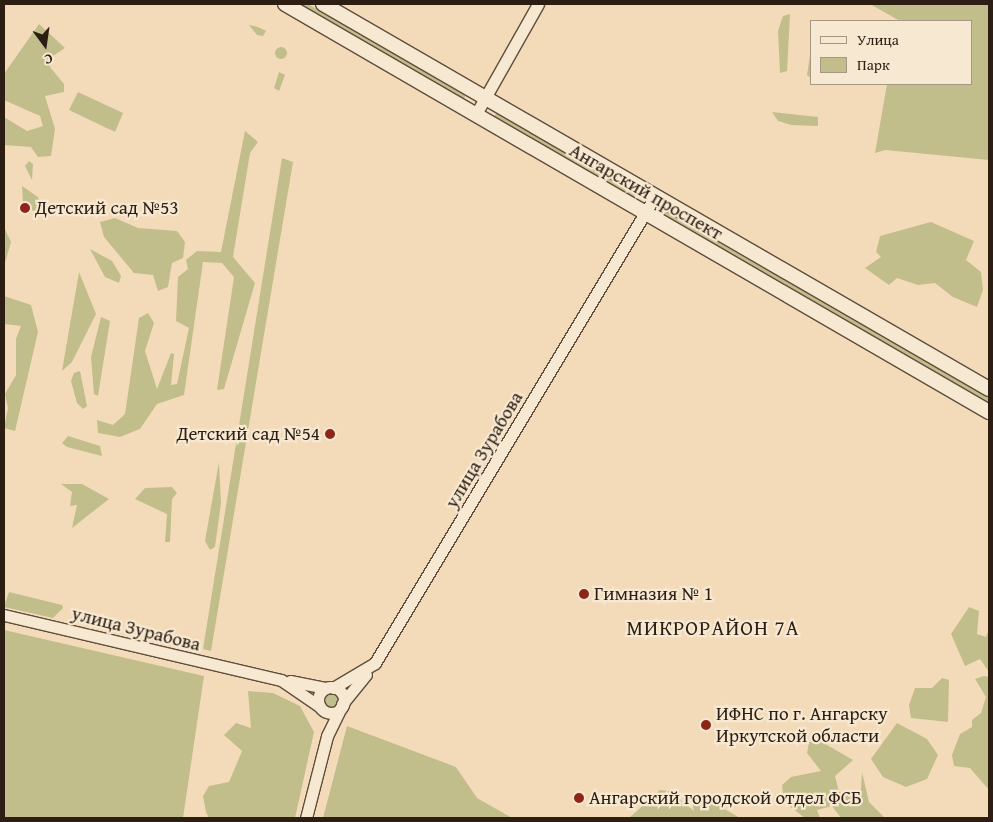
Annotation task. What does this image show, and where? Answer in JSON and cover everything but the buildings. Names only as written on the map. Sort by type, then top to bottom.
[{"type":"street","name":"Ангарский проспект","points":[[284,4],[989,412]]},
{"type":"street","name":"Ангарский проспект","points":[[323,4],[989,389]]},
{"type":"street","points":[[476,114],[538,4]]},
{"type":"street","name":"улица Зурабова","points":[[329,688],[375,663],[655,196]]},
{"type":"street","name":"улица Зурабова","points":[[4,616],[281,680]]},
{"type":"street","points":[[306,818],[327,736],[342,706],[375,663]]},
{"type":"street","points":[[281,680],[329,688],[342,694],[342,706]]},
{"type":"street","points":[[281,680],[321,707],[333,712],[342,706]]},
{"type":"street","points":[[327,736],[319,696],[329,688]]},
{"type":"green space","points":[[297,4],[308,4],[466,95],[463,100]]},
{"type":"green space","points":[[870,4],[989,4],[989,160],[885,150],[875,153],[887,85],[973,85],[973,20],[898,20]]},
{"type":"green space","points":[[790,14],[787,71],[780,73],[778,31],[783,16]]},
{"type":"green space","points":[[39,24],[65,48],[50,58],[50,67],[64,84],[64,92],[45,96],[55,129],[51,156],[38,157],[31,147],[4,145],[4,117],[27,131],[43,126],[40,116],[4,100],[4,74]]},
{"type":"green space","points":[[249,25],[266,31],[263,36],[257,35]]},
{"type":"green space","points":[[279,47],[283,47],[287,53],[283,59],[279,59],[275,55],[275,51]]},
{"type":"green space","points":[[810,55],[810,77],[807,75]]},
{"type":"green space","points":[[279,72],[285,75],[279,91],[274,88]]},
{"type":"green space","points":[[78,92],[123,113],[115,132],[69,110]]},
{"type":"green space","points":[[497,112],[636,194],[633,199],[494,117]]},
{"type":"green space","points":[[772,112],[818,117],[818,126],[791,125],[778,121]]},
{"type":"green space","points":[[245,131],[258,142],[250,153],[233,257],[255,283],[224,389],[217,390],[234,277],[222,263],[203,262],[184,395],[157,404],[140,429],[120,437],[98,433],[97,420],[113,425],[125,414],[139,318],[148,313],[154,323],[145,351],[157,389],[171,353],[174,354],[171,385],[177,384],[189,328],[176,321],[178,277],[188,269],[186,260],[197,251],[221,252]]},
{"type":"green space","points":[[282,158],[293,162],[211,651],[203,649]]},
{"type":"green space","points":[[29,161],[33,164],[32,180],[25,166]]},
{"type":"green space","points":[[22,186],[38,197],[42,210],[35,212],[23,204]]},
{"type":"green space","points":[[665,212],[989,396],[989,404],[663,215]]},
{"type":"green space","points":[[115,218],[138,228],[177,231],[185,242],[183,258],[172,263],[168,287],[158,291],[153,275],[134,273],[104,237],[100,222]]},
{"type":"green space","points":[[931,222],[974,241],[966,260],[981,272],[983,290],[977,307],[953,297],[935,283],[918,285],[897,278],[889,285],[865,268],[881,257],[876,252],[880,236]]},
{"type":"green space","points":[[4,227],[11,242],[4,266]]},
{"type":"green space","points":[[90,249],[112,261],[121,276],[119,283],[105,277]]},
{"type":"green space","points":[[79,272],[96,314],[72,362],[62,371]]},
{"type":"green space","points":[[4,296],[31,305],[38,332],[15,431],[4,428],[8,408],[5,394],[16,375],[16,339],[21,326],[4,324]]},
{"type":"green space","points":[[101,317],[110,321],[98,396],[94,394],[91,357]]},
{"type":"green space","points":[[80,371],[87,406],[83,409],[77,403],[71,381],[74,373]]},
{"type":"green space","points":[[68,436],[100,446],[102,456],[67,447],[62,443]]},
{"type":"green space","points":[[219,462],[221,503],[215,547],[210,550],[205,541]]},
{"type":"green space","points":[[61,484],[82,484],[109,499],[72,528],[77,505],[70,506],[72,492]]},
{"type":"green space","points":[[172,487],[177,493],[172,499],[170,542],[165,542],[167,514],[135,499],[145,488]]},
{"type":"green space","points":[[9,592],[62,605],[63,608],[53,618],[4,607]]},
{"type":"green space","points":[[969,607],[979,611],[977,634],[986,637],[989,629],[989,672],[980,659],[965,666],[951,634]]},
{"type":"green space","points":[[4,630],[204,676],[183,818],[4,818]]},
{"type":"green space","points":[[984,676],[989,677],[989,790],[970,768],[954,766],[952,755],[960,734],[972,727],[972,720],[981,713],[986,697],[975,679]]},
{"type":"green space","points":[[942,678],[949,680],[948,722],[911,718],[909,705],[915,688],[932,688]]},
{"type":"green space","points":[[248,691],[273,693],[300,706],[314,732],[295,818],[209,818],[206,812],[203,796],[209,786],[229,782],[242,751],[224,735],[236,723],[251,728]]},
{"type":"green space","points":[[330,692],[338,700],[330,708],[322,700]]},
{"type":"green space","points":[[897,723],[927,739],[938,755],[927,779],[906,787],[883,777],[871,759]]},
{"type":"green space","points":[[347,726],[456,767],[477,798],[512,818],[323,818]]},
{"type":"green space","points":[[820,741],[853,760],[835,776],[839,792],[854,799],[861,789],[862,772],[869,802],[885,818],[841,818],[832,806],[817,810],[820,818],[805,818],[784,802],[782,785],[791,777],[821,771],[807,753],[809,742]]},
{"type":"green space","points":[[660,790],[670,791],[694,811],[691,797],[699,794],[740,818],[629,818]]},
{"type":"place","name":"Детский сад №53","points":[[25,208]]},
{"type":"place","name":"Детский сад №54","points":[[330,434]]},
{"type":"place","name":"Гимназия № 1","points":[[584,594]]},
{"type":"place","name":"ИФНС по г. Ангарску Иркутской области","points":[[706,725]]},
{"type":"place","name":"Ангарский городской отдел ФСБ","points":[[579,798]]},
{"type":"district","name":"МИКРОРАЙОН 7А","points":[[713,628]]}]
